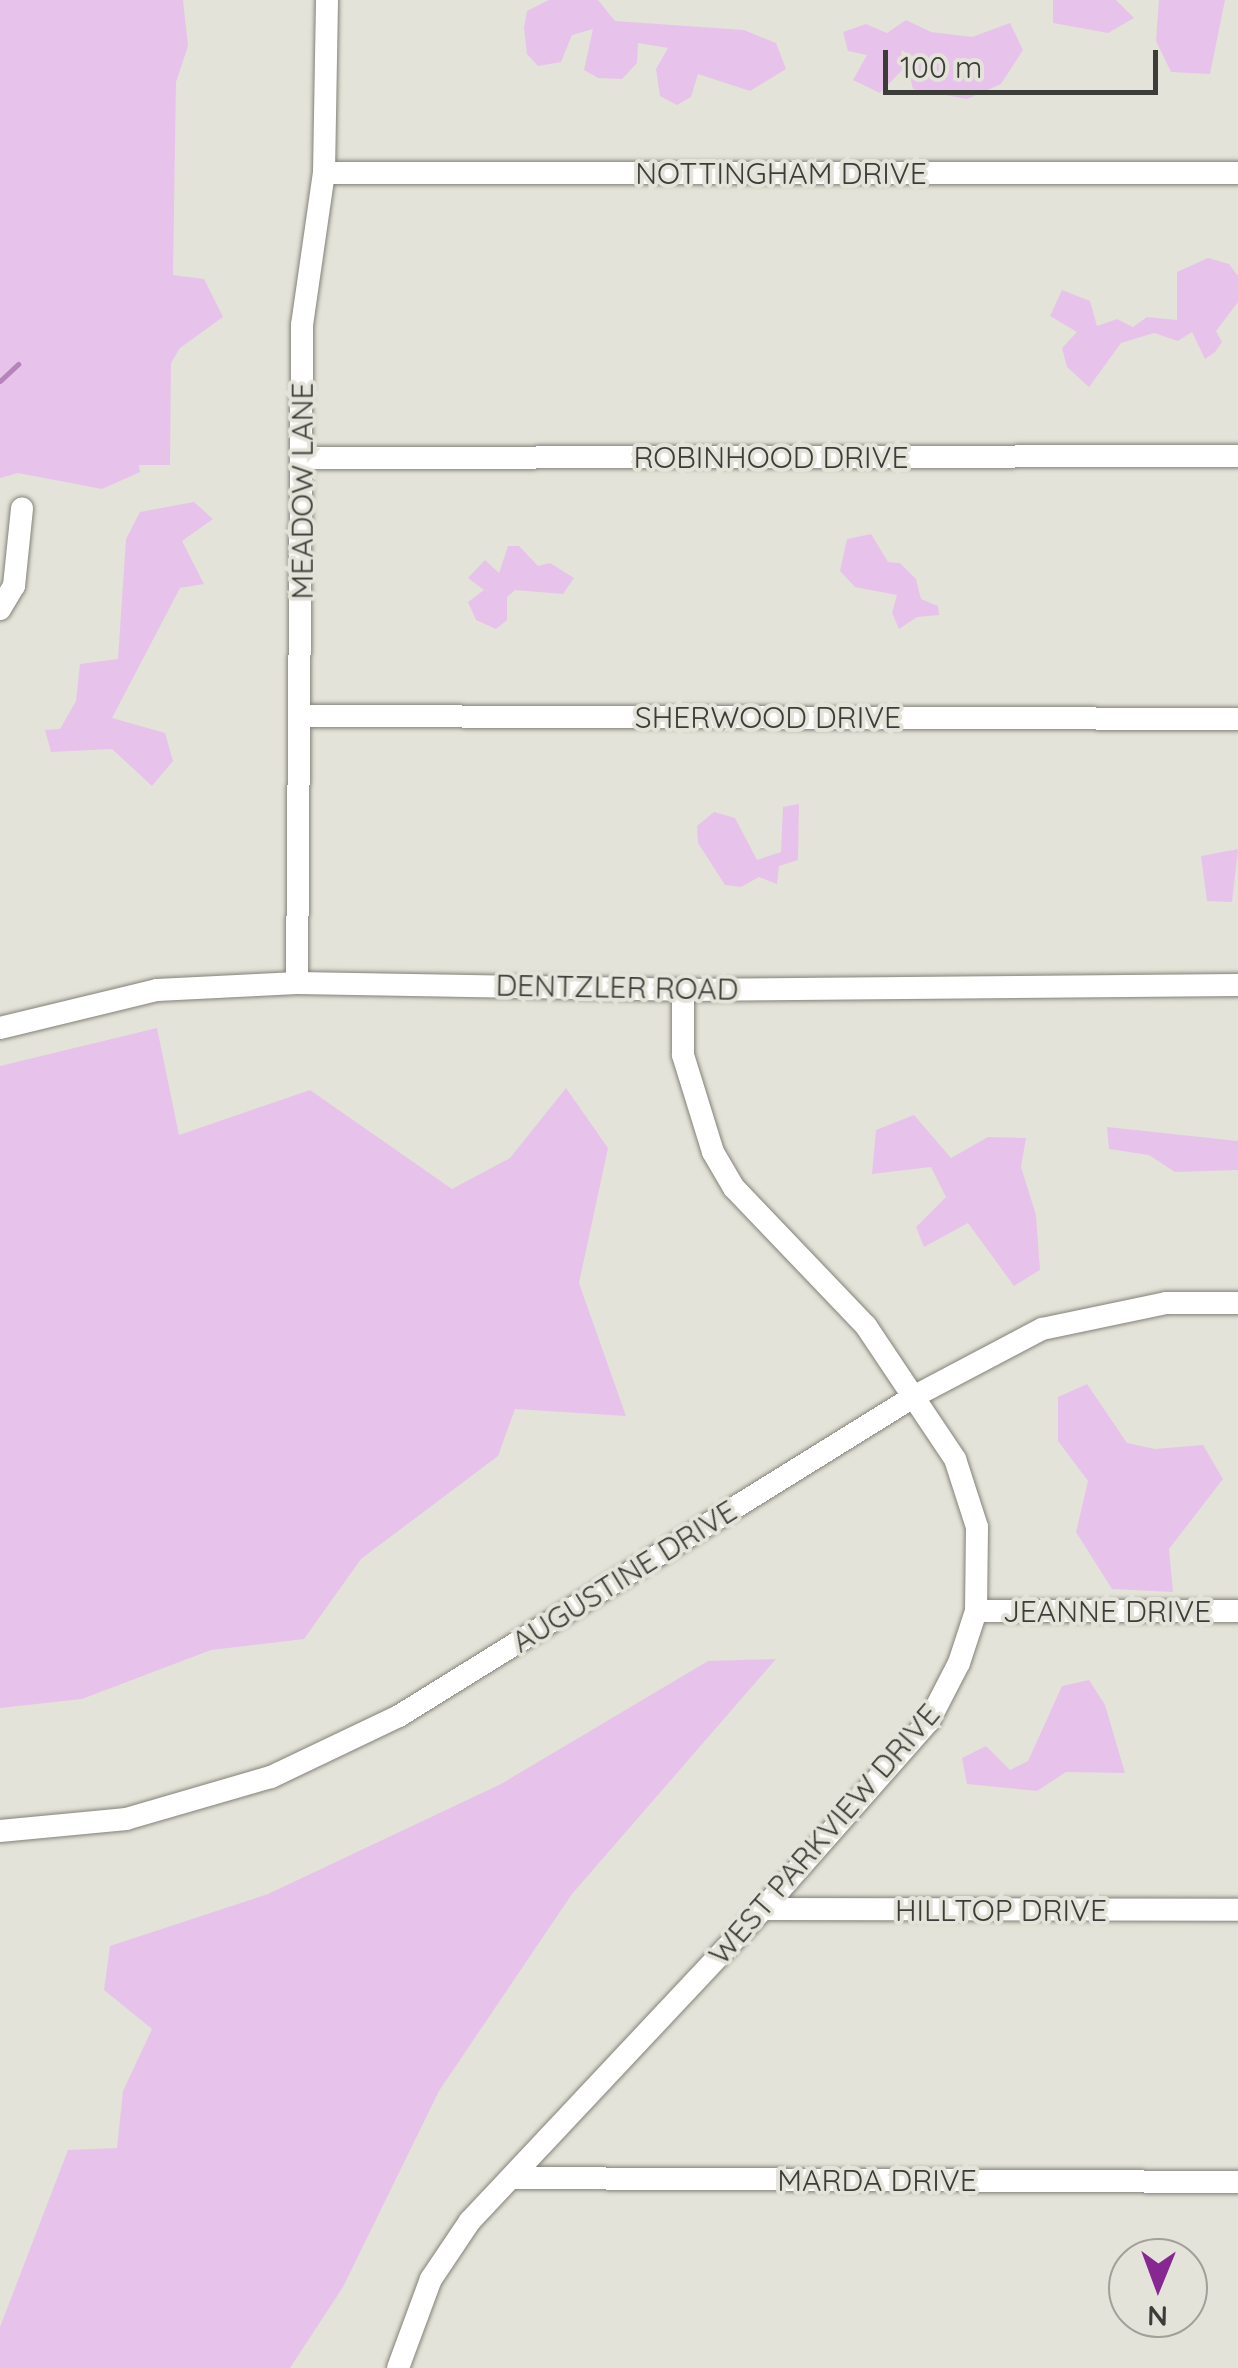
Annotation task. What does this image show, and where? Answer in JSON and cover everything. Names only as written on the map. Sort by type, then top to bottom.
[{"type":"street","name":"MEADOW LANE","points":[[297,983],[302,325],[324,173],[327,0]]},
{"type":"street","name":"NOTTINGHAM DRIVE","points":[[324,173],[1238,173]]},
{"type":"street","name":"ROBINHOOD DRIVE","points":[[303,458],[1238,456]]},
{"type":"street","points":[[0,609],[14,586],[22,508]]},
{"type":"street","name":"SHERWOOD DRIVE","points":[[299,716],[1238,719]]},
{"type":"street","name":"DENTZLER ROAD","points":[[0,1028],[156,990],[297,983],[684,990],[1238,985]]},
{"type":"street","name":"WEST PARKVIEW DRIVE","points":[[398,2368],[431,2279],[470,2220],[516,2178],[763,1910],[929,1721],[959,1663],[976,1611],[977,1527],[955,1458],[866,1326],[734,1188],[712,1152],[683,1055],[684,990]]},
{"type":"street","name":"AUGUSTINE DRIVE","points":[[0,1832],[126,1819],[219,1795],[332,1749],[399,1716],[913,1397],[1042,1330],[1166,1303],[1238,1303]]},
{"type":"street","name":"JEANNE DRIVE","points":[[976,1611],[1238,1612]]},
{"type":"street","name":"HILLTOP DRIVE","points":[[763,1910],[1238,1910]]},
{"type":"street","name":"MARDA DRIVE","points":[[516,2178],[1238,2182]]},
{"type":"shaded area","points":[[0,0],[183,0],[188,46],[176,82],[173,275],[204,279],[223,317],[180,348],[171,363],[170,465],[139,465],[140,472],[102,489],[18,473],[0,478]]},
{"type":"shaded area","points":[[549,0],[598,0],[615,21],[744,30],[776,43],[786,69],[750,91],[698,74],[691,97],[677,105],[660,96],[656,69],[668,48],[638,43],[637,63],[622,79],[598,78],[584,70],[593,29],[572,35],[561,62],[538,66],[527,54],[524,28],[527,11]]},
{"type":"shaded area","points":[[1053,0],[1116,0],[1134,18],[1108,33],[1053,23]]},
{"type":"shaded area","points":[[1159,0],[1225,0],[1210,74],[1171,72],[1156,41]]},
{"type":"shaded area","points":[[906,20],[931,32],[972,37],[1010,23],[1023,50],[1001,84],[967,99],[913,89],[907,65],[880,93],[853,80],[867,55],[848,51],[843,32],[866,24],[887,33]]},
{"type":"shaded area","points":[[1208,258],[1229,264],[1238,276],[1238,302],[1216,331],[1222,342],[1215,352],[1205,359],[1192,332],[1178,341],[1154,333],[1121,343],[1089,387],[1067,367],[1062,348],[1077,332],[1050,316],[1062,290],[1090,301],[1097,326],[1117,319],[1133,327],[1147,317],[1177,320],[1177,272]]},
{"type":"shaded area","points":[[194,502],[213,519],[182,541],[204,584],[180,588],[112,718],[165,733],[173,761],[152,786],[112,749],[51,752],[45,730],[60,729],[76,701],[80,664],[118,659],[126,539],[140,512]]},
{"type":"shaded area","points":[[871,534],[888,562],[900,563],[916,579],[921,599],[938,606],[939,615],[917,617],[899,629],[892,613],[897,595],[855,587],[840,571],[847,539]]},
{"type":"shaded area","points":[[508,546],[519,546],[538,566],[550,563],[574,578],[563,594],[515,590],[507,597],[507,620],[496,629],[476,620],[468,602],[484,590],[468,578],[485,560],[499,573]]},
{"type":"shaded area","points":[[799,804],[798,860],[779,866],[777,884],[759,877],[741,887],[725,885],[698,843],[697,826],[714,812],[735,818],[757,860],[781,852],[783,807]]},
{"type":"shaded area","points":[[1238,849],[1232,902],[1207,901],[1201,856]]},
{"type":"shaded area","points":[[157,1028],[179,1135],[310,1090],[452,1189],[510,1158],[566,1088],[608,1148],[579,1283],[626,1416],[515,1409],[498,1456],[361,1559],[304,1639],[211,1650],[82,1699],[0,1708],[0,1066]]},
{"type":"shaded area","points":[[914,1115],[951,1158],[988,1137],[1026,1138],[1021,1167],[1036,1215],[1040,1270],[1014,1286],[968,1223],[924,1247],[916,1227],[946,1197],[931,1167],[872,1174],[876,1130]]},
{"type":"shaded area","points":[[1107,1127],[1238,1141],[1238,1170],[1175,1172],[1149,1155],[1109,1149]]},
{"type":"shaded area","points":[[1087,1384],[1127,1443],[1155,1449],[1203,1445],[1223,1479],[1169,1549],[1173,1592],[1112,1589],[1076,1532],[1088,1481],[1058,1441],[1058,1397]]},
{"type":"shaded area","points":[[776,1659],[572,1894],[439,2091],[343,2287],[290,2368],[0,2368],[0,2327],[68,2150],[117,2148],[123,2091],[152,2029],[104,1990],[110,1946],[268,1894],[501,1784],[708,1661]]},
{"type":"shaded area","points":[[1089,1680],[1105,1705],[1125,1773],[1066,1772],[1037,1791],[967,1784],[962,1758],[986,1746],[1010,1770],[1028,1761],[1062,1686]]},
{"type":"waterway","points":[[0,381],[18,364]]}]
